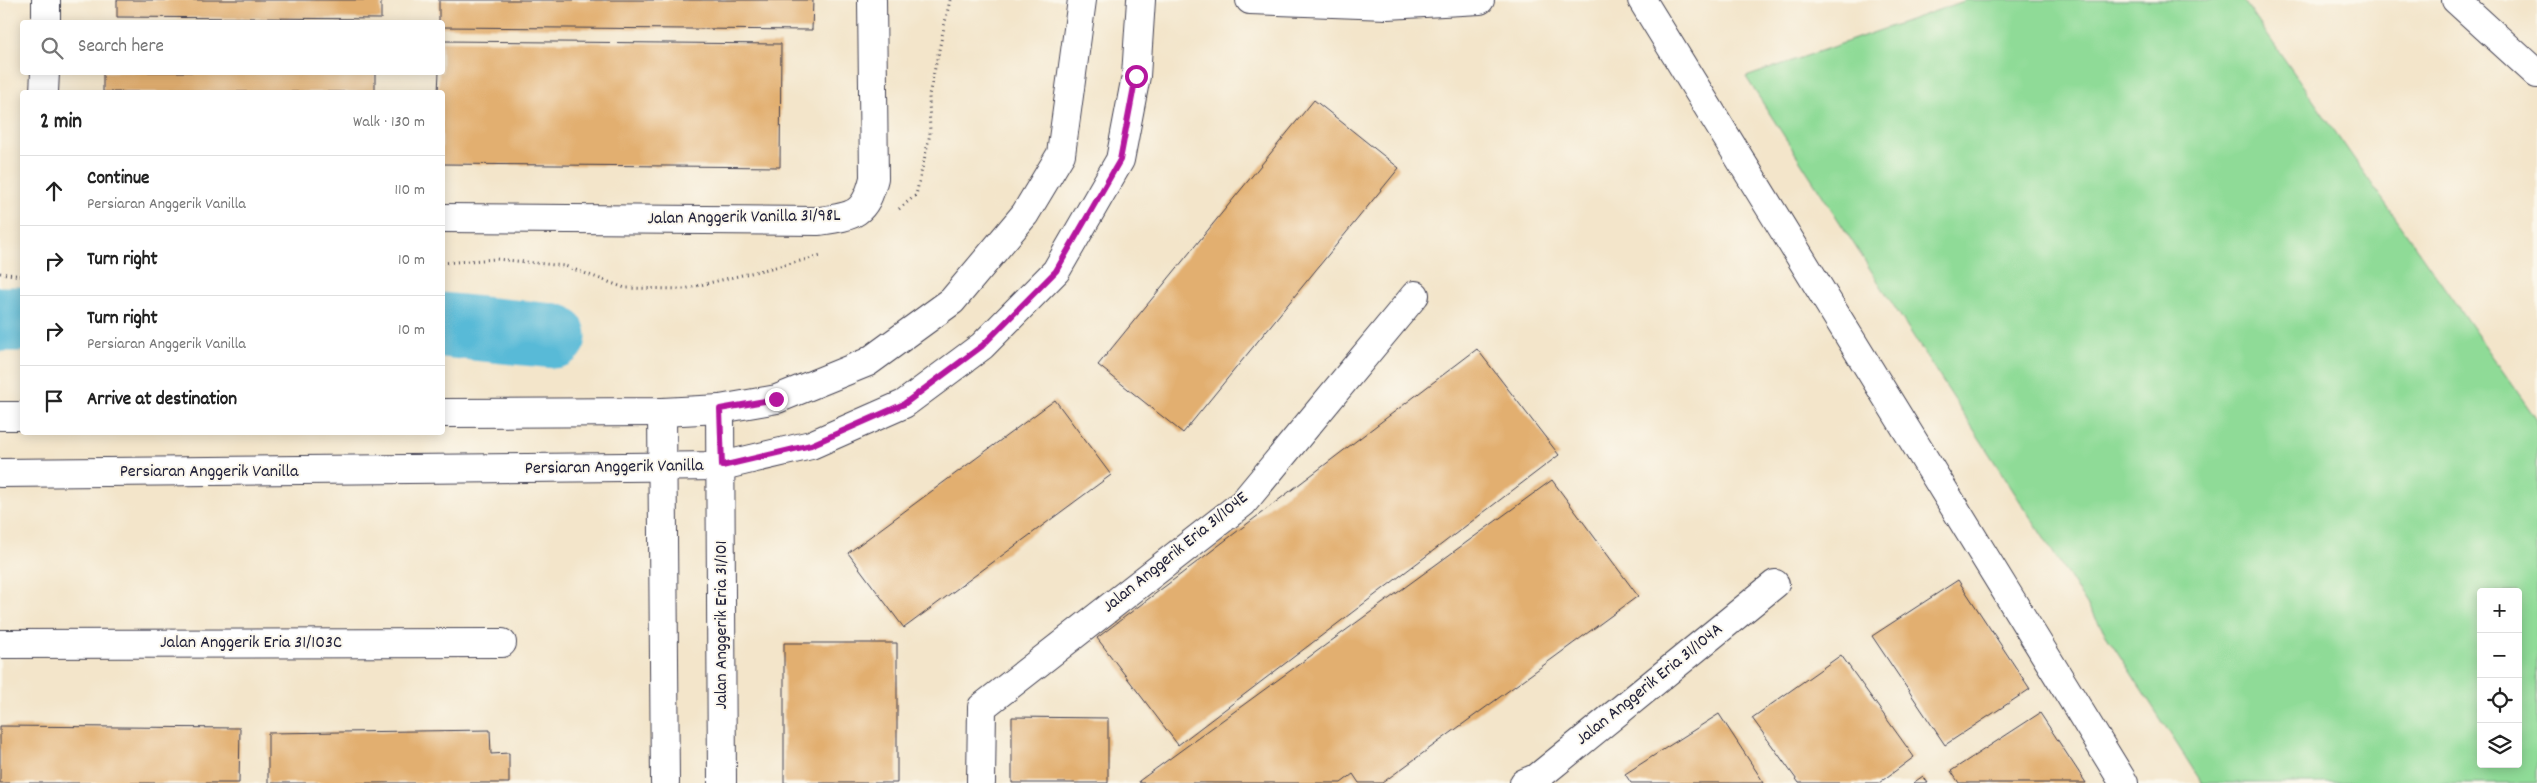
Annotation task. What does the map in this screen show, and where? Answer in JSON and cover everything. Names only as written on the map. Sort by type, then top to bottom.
[{"type":"street","points":[[46,0],[46,20]]},
{"type":"street","name":"Jalan Anggerik Vanilla 31/98L","points":[[445,218],[819,220],[850,216],[863,207],[874,178],[872,0]]},
{"type":"street","points":[[445,413],[662,412],[720,409],[776,399],[868,362],[952,302],[1025,214],[1061,154],[1082,0]]},
{"type":"street","name":"Persiaran Anggerik Vanilla","points":[[0,474],[722,466],[811,445],[904,404],[982,346],[1056,271],[1120,160],[1136,76],[1141,0]]},
{"type":"street","points":[[1250,0],[1387,5],[1474,0]]},
{"type":"street","points":[[1642,0],[2124,783]]},
{"type":"street","points":[[2456,0],[2537,74]]},
{"type":"street","points":[[44,90],[45,75]]},
{"type":"street","name":"Jalan Anggerik Eria 31/104E","points":[[981,783],[982,707],[1243,503],[1415,295]]},
{"type":"street","name":"Jalan Anggerik Eria 31/101","points":[[720,409],[722,466],[722,783]]},
{"type":"street","points":[[662,412],[666,783]]},
{"type":"street","points":[[0,416],[20,416]]},
{"type":"street","name":"Jalan Anggerik Eria 31/104A","points":[[1524,783],[1538,777],[1775,584]]},
{"type":"street","name":"Jalan Anggerik Eria 31/103C","points":[[0,644],[502,643]]},
{"type":"path","points":[[0,273],[20,276]]},
{"type":"green space","points":[[1967,0],[2243,0],[2537,420],[2537,783],[2202,783],[1746,77]]},
{"type":"building","points":[[117,0],[381,0],[381,19],[117,17]]},
{"type":"building","points":[[439,0],[813,0],[812,30],[445,27],[445,20],[439,20]]},
{"type":"building","points":[[445,41],[781,44],[780,167],[445,164],[445,90],[438,90],[439,75],[445,75]]},
{"type":"building","points":[[103,75],[375,75],[375,90],[103,90]]},
{"type":"building","points":[[1314,100],[1399,168],[1183,433],[1098,365]]},
{"type":"building","points":[[1477,349],[1559,455],[1178,745],[1097,638]]},
{"type":"building","points":[[1055,400],[1111,475],[904,628],[848,553]]},
{"type":"building","points":[[1552,480],[1638,596],[1382,783],[1359,783],[1353,774],[1341,783],[1140,783],[1139,781]]},
{"type":"building","points":[[1958,580],[2030,689],[1945,745],[1872,636]]},
{"type":"building","points":[[784,643],[897,643],[897,783],[784,783]]},
{"type":"building","points":[[1841,655],[1914,757],[1879,783],[1799,783],[1752,718]]},
{"type":"building","points":[[2040,713],[2086,783],[1959,783],[1951,771]]},
{"type":"building","points":[[1719,714],[1764,783],[1631,783],[1625,774]]},
{"type":"building","points":[[1012,717],[1108,718],[1108,783],[1012,783]]},
{"type":"building","points":[[0,726],[240,728],[239,783],[0,783]]},
{"type":"building","points":[[490,730],[491,754],[509,753],[509,783],[268,783],[268,733]]},
{"type":"building","points":[[1923,776],[1928,783],[1913,783]]},
{"type":"waterway","points":[[0,319],[20,319]]},
{"type":"waterway","points":[[445,325],[554,336]]},
{"type":"route","points":[[776,399],[720,409],[722,466],[811,445],[904,404],[982,346],[1056,271],[1120,160],[1136,76]]}]
